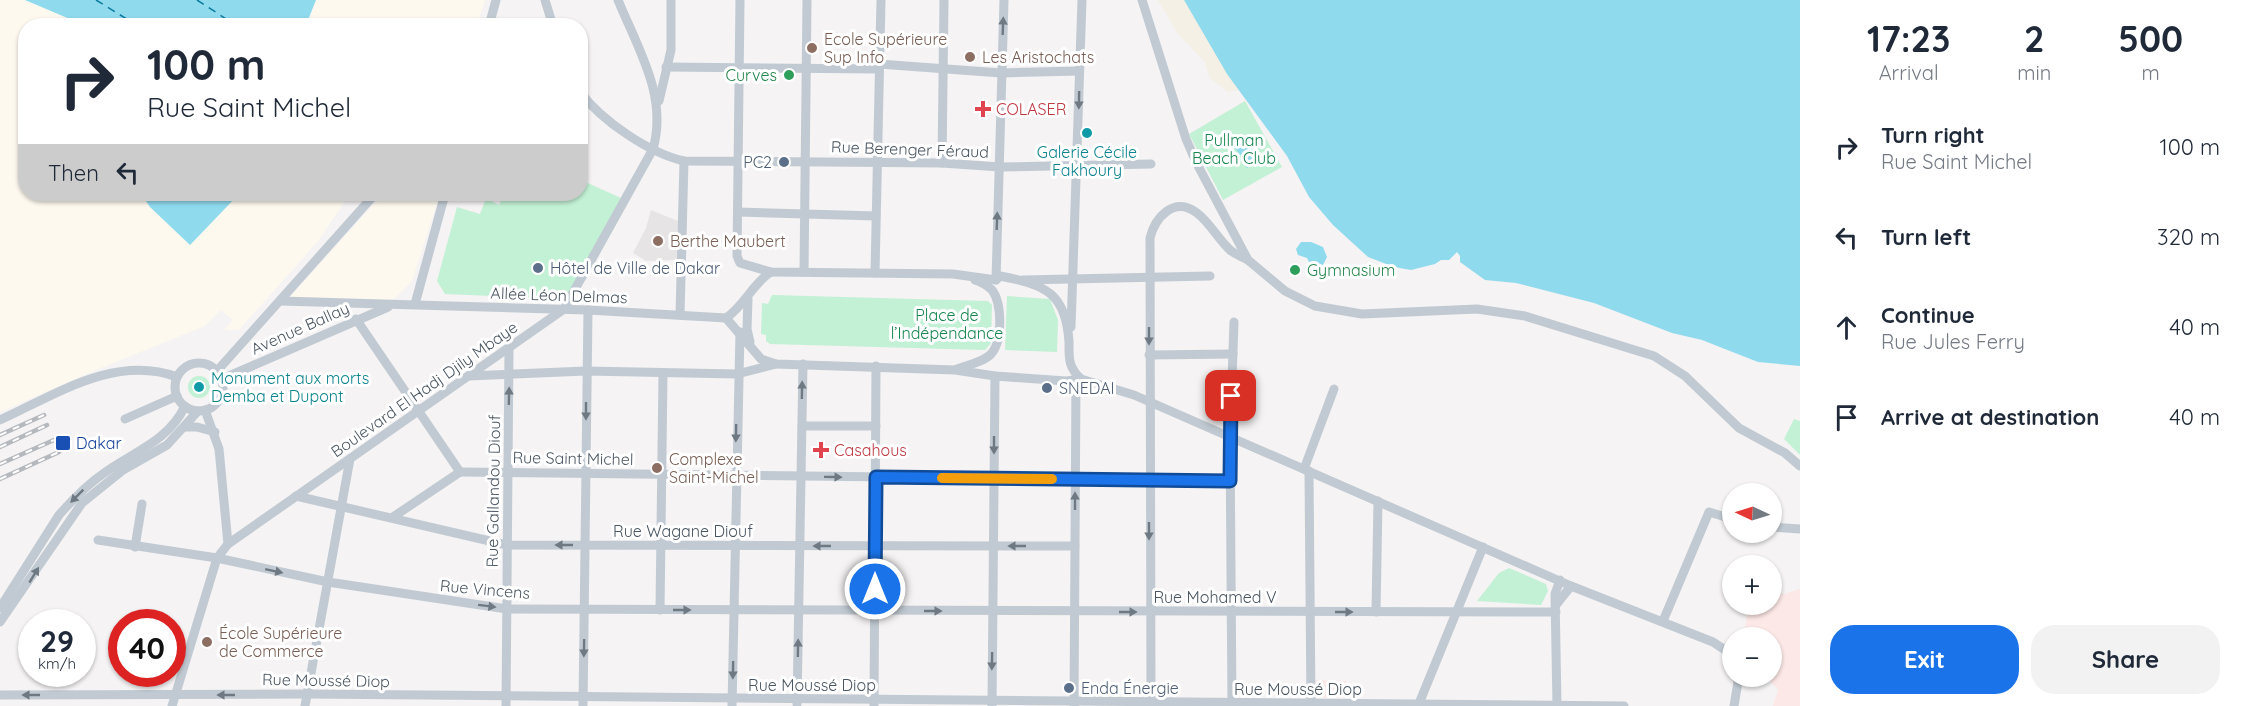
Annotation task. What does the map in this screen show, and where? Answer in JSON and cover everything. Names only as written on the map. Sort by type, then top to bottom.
[{"type":"street","points":[[491,18],[496,0]]},
{"type":"street","points":[[545,0],[551,18]]},
{"type":"street","name":"Boulevard El Hadj Djily Mbaye","points":[[217,558],[228,544],[564,309],[653,149],[658,131],[658,104],[618,0]]},
{"type":"street","points":[[658,104],[671,50],[671,0]]},
{"type":"street","points":[[740,0],[737,256],[740,263],[771,272],[953,274],[996,280]]},
{"type":"street","points":[[804,272],[807,0]]},
{"type":"street","points":[[875,273],[881,0]]},
{"type":"street","points":[[942,163],[944,0]]},
{"type":"street","points":[[996,280],[1004,0]]},
{"type":"street","points":[[1074,704],[1079,380],[1069,361],[1069,342],[1074,278],[1082,0]]},
{"type":"street","points":[[1143,0],[1186,139],[1248,260]]},
{"type":"street","points":[[666,68],[806,69],[879,66],[1001,73],[1079,70]]},
{"type":"street","name":"Rue Berenger Féraud","points":[[588,100],[610,122],[668,157],[684,161],[942,163],[999,167],[1151,164]]},
{"type":"street","points":[[680,315],[684,161]]},
{"type":"street","points":[[220,375],[316,257],[368,201]]},
{"type":"street","points":[[415,304],[443,201]]},
{"type":"street","points":[[1151,704],[1150,238],[1153,227],[1164,212],[1186,207],[1199,214],[1228,248],[1248,260],[1298,299],[1333,310],[1389,315],[1477,309],[1525,316],[1654,357],[1685,376],[1739,428],[1785,453],[1800,466]]},
{"type":"street","points":[[738,212],[876,216]]},
{"type":"street","points":[[771,272],[755,285],[748,299],[726,318],[761,358],[776,364]]},
{"type":"street","points":[[953,274],[986,285],[996,297],[999,310],[998,337],[991,354],[955,370]]},
{"type":"street","points":[[996,280],[1000,276],[1018,280],[1049,293],[1060,302],[1066,317],[1069,342]]},
{"type":"street","points":[[1018,280],[1210,276]]},
{"type":"street","points":[[748,299],[747,329],[752,347]]},
{"type":"street","points":[[281,301],[391,305]]},
{"type":"street","name":"Allée Léon Delmas","points":[[391,305],[564,309],[726,318]]},
{"type":"street","name":"Avenue Ballay","points":[[220,375],[391,305]]},
{"type":"street","points":[[584,702],[588,310]]},
{"type":"street","points":[[356,319],[460,472],[393,517]]},
{"type":"street","points":[[1232,705],[1230,437],[1234,322]]},
{"type":"street","points":[[732,703],[737,374],[740,332]]},
{"type":"street","name":"Rue Gallandou Diouf","points":[[506,702],[509,348]]},
{"type":"street","points":[[1149,355],[1233,354]]},
{"type":"street","points":[[0,622],[82,503],[123,470],[167,445],[202,411],[219,400],[223,392],[220,375],[208,364],[196,363],[185,367],[177,376],[177,396],[185,406],[202,411],[215,432],[225,501],[228,544]]},
{"type":"street","points":[[468,376],[586,371],[737,374],[776,364],[803,364],[955,370],[995,376],[1079,380],[1149,401],[1571,586],[1663,621],[1722,649]]},
{"type":"street","points":[[797,703],[803,364]]},
{"type":"street","points":[[874,703],[876,366]]},
{"type":"street","points":[[0,420],[82,383],[121,370],[151,369],[177,376]]},
{"type":"street","points":[[660,610],[663,373]]},
{"type":"street","points":[[992,704],[995,376]]},
{"type":"street","points":[[1311,705],[1307,470],[1334,389]]},
{"type":"street","points":[[125,419],[177,396]]},
{"type":"street","points":[[0,608],[59,515],[69,504],[106,471],[160,438],[178,421],[185,406]]},
{"type":"street","points":[[802,426],[876,426]]},
{"type":"street","points":[[185,427],[197,427],[215,432]]},
{"type":"street","points":[[305,706],[350,459]]},
{"type":"street","name":"Rue Saint Michel","points":[[460,472],[1230,481]]},
{"type":"street","name":"Rue Wagane Diouf","points":[[296,496],[507,545],[1075,546]]},
{"type":"street","points":[[1376,612],[1378,501]]},
{"type":"street","points":[[135,547],[142,504]]},
{"type":"street","points":[[1663,621],[1708,512],[1722,516]]},
{"type":"street","points":[[1782,528],[1800,529]]},
{"type":"street","name":"Rue Vincens","points":[[98,540],[217,558],[328,582],[507,609],[874,611]]},
{"type":"street","points":[[1418,705],[1483,547]]},
{"type":"street","points":[[172,706],[217,558]]},
{"type":"street","points":[[1557,706],[1555,594],[1560,580]]},
{"type":"street","points":[[1556,608],[1571,586]]},
{"type":"street","name":"Rue Mohamed V","points":[[874,611],[1456,612],[1556,608]]},
{"type":"street","points":[[1734,706],[1737,687]]},
{"type":"street","name":"Rue Moussé Diop","points":[[0,694],[308,694],[420,701],[506,702],[1624,706]]},
{"type":"street","points":[[86,706],[89,695]]},
{"type":"shaded area","points":[[0,0],[25,0],[67,18],[18,18],[18,201],[345,201],[319,240],[239,330],[224,330],[233,320],[221,310],[205,326],[0,412]]},
{"type":"shaded area","points":[[316,0],[485,0],[479,18],[309,18]]},
{"type":"shaded area","points":[[377,201],[438,201],[412,281],[394,299],[290,297]]},
{"type":"shaded area","name":"Berthe Maubert","points":[[651,210],[678,221],[677,260],[646,261],[633,253],[646,228]]},
{"type":"shaded area","points":[[1800,589],[1800,706],[1773,706],[1778,690],[1775,687],[1782,687],[1782,627],[1745,627],[1747,615],[1782,615],[1782,594]]},
{"type":"shaded area","points":[[1316,680],[1346,681],[1345,698],[1315,697]]},
{"type":"green space","name":"Pullman Beach Club","points":[[1245,101],[1282,167],[1223,200],[1189,134]]},
{"type":"green space","points":[[588,183],[621,198],[573,290],[560,299],[445,294],[437,281],[457,207],[480,214],[485,201],[492,201],[499,205],[501,201],[588,201]]},
{"type":"green space","name":"Place de l’Indépendance","points":[[772,295],[988,301],[992,305],[991,343],[985,350],[770,344],[766,341],[766,335],[761,334],[762,303],[768,304]]},
{"type":"green space","points":[[1007,296],[1050,299],[1058,320],[1057,352],[1005,350]]},
{"type":"green space","points":[[199,376],[207,379],[210,387],[207,395],[199,398],[191,395],[188,387],[191,379]]},
{"type":"green space","points":[[1794,419],[1800,421],[1800,455],[1784,439]]},
{"type":"green space","points":[[1509,568],[1546,584],[1548,591],[1541,605],[1477,601],[1499,573]]},
{"type":"sand","points":[[1158,0],[1184,0],[1239,90],[1228,92],[1210,78],[1205,62],[1178,34]]},
{"type":"water","points":[[25,0],[316,0],[309,18],[67,18]]},
{"type":"water","points":[[1184,0],[1800,0],[1800,366],[1758,362],[1702,340],[1672,333],[1594,303],[1516,283],[1485,280],[1460,262],[1457,252],[1449,260],[1441,260],[1435,264],[1411,270],[1394,267],[1368,257],[1333,225],[1309,197],[1287,156],[1227,74]]},
{"type":"water","points":[[1242,135],[1260,157],[1247,168],[1244,164],[1246,161],[1231,144]]},
{"type":"water","points":[[146,201],[232,201],[190,245]]},
{"type":"water","points":[[1301,242],[1311,242],[1323,247],[1327,257],[1323,265],[1311,266],[1307,258],[1298,255],[1296,249]]},
{"type":"ferry route","points":[[96,0],[125,18]]},
{"type":"ferry route","points":[[197,0],[225,18]]},
{"type":"railway","points":[[0,435],[44,415]]},
{"type":"railway","points":[[0,447],[47,425]]},
{"type":"railway","points":[[0,464],[54,440]]},
{"type":"railway","points":[[0,479],[59,452]]},
{"type":"slow traffic","points":[[942,478],[1052,479]]},
{"type":"place","name":"Ecole Supérieure Sup Info","points":[[812,48]]},
{"type":"place","name":"Les Aristochats","points":[[970,57]]},
{"type":"place","name":"Curves","points":[[789,75]]},
{"type":"place","name":"COLASER","points":[[983,109]]},
{"type":"place","name":"Galerie Cécile Fakhoury","points":[[1087,133]]},
{"type":"place","name":"PC2","points":[[784,162]]},
{"type":"place","name":"Berthe Maubert","points":[[658,241]]},
{"type":"place","name":"Hôtel de Ville de Dakar","points":[[538,268]]},
{"type":"place","name":"Gymnasium","points":[[1295,270]]},
{"type":"place","name":"Monument aux morts Demba et Dupont","points":[[199,387]]},
{"type":"place","name":"SNEDAI","points":[[1047,388]]},
{"type":"place","name":"Dakar","points":[[63,443]]},
{"type":"place","name":"Casahous","points":[[821,450]]},
{"type":"place","name":"Complexe Saint-Michel","points":[[657,468]]},
{"type":"place","name":"École Supérieure de Commerce","points":[[207,642]]},
{"type":"place","name":"Enda Énergie","points":[[1069,688]]},
{"type":"route","points":[[875,589],[876,477],[1230,481],[1231,396]]}]
